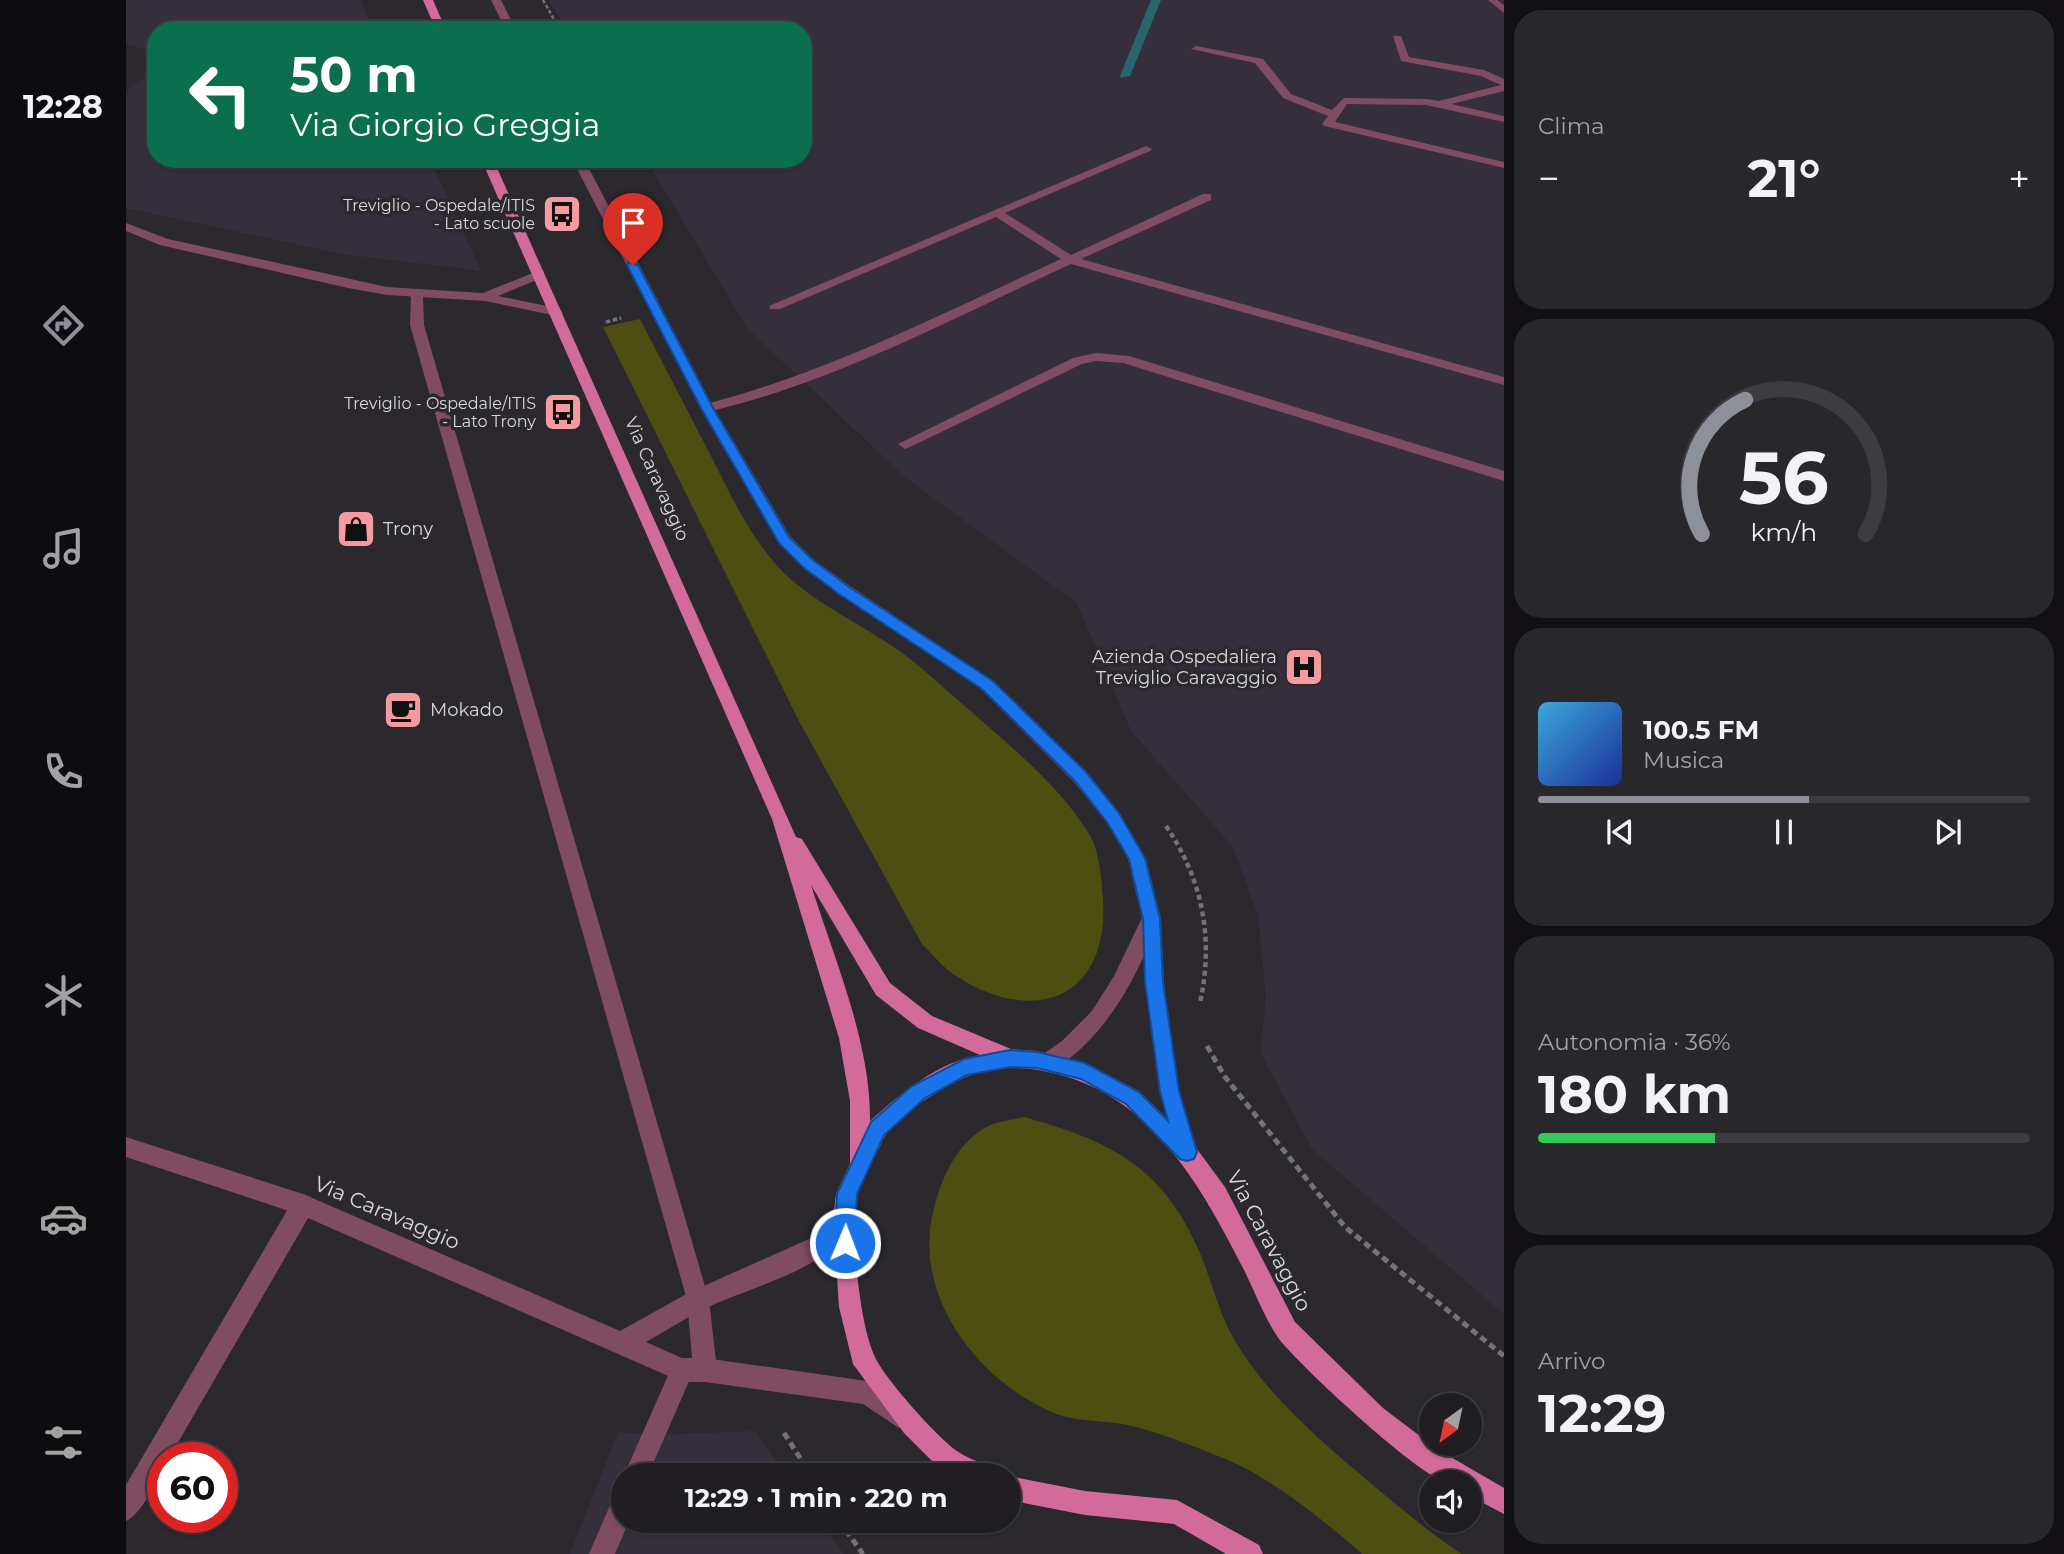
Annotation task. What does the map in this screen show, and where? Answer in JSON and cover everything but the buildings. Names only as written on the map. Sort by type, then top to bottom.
[{"type":"main road","points":[[428,0],[437,21]]},
{"type":"main road","name":"Via Caravaggio","points":[[491,168],[781,819],[849,1038],[860,1101],[859,1166]]},
{"type":"main road","name":"Via Caravaggio","points":[[781,819],[883,989],[925,1022],[1010,1058]]},
{"type":"main road","name":"Via Caravaggio","points":[[955,1463],[912,1425],[865,1364],[850,1307],[844,1219],[847,1194],[877,1128],[918,1092],[964,1067],[1010,1058],[1049,1062],[1085,1072],[1132,1098],[1187,1152],[1217,1194],[1287,1330],[1375,1416],[1428,1458],[1448,1470]]},
{"type":"main road","name":"Via Caravaggio","points":[[1482,1490],[1504,1502]]},
{"type":"main road","points":[[1021,1491],[1085,1503],[1177,1512],[1250,1554]]},
{"type":"street","points":[[496,0],[506,21]]},
{"type":"street","points":[[1492,1],[1504,10]]},
{"type":"street","points":[[1397,38],[1405,59],[1484,74],[1504,86]]},
{"type":"street","points":[[1196,50],[1259,61],[1287,96],[1335,115]]},
{"type":"street","points":[[1437,104],[1504,86]]},
{"type":"street","points":[[1504,119],[1437,104],[1344,102],[1328,124],[1504,165]]},
{"type":"street","points":[[775,306],[1146,149]]},
{"type":"street","points":[[583,168],[707,408],[784,540],[808,563],[844,590],[987,685],[1080,776],[1113,818],[1137,858],[1152,919],[1154,982],[1169,1091],[1187,1152]]},
{"type":"street","points":[[707,408],[742,400],[849,361],[1207,197]]},
{"type":"street","points":[[996,212],[1070,260],[1504,381]]},
{"type":"street","points":[[126,227],[164,242],[277,269],[387,291],[485,298],[557,312]]},
{"type":"street","points":[[485,298],[540,274]]},
{"type":"street","points":[[416,293],[417,325],[698,1300],[693,1370],[643,1463]]},
{"type":"street","points":[[905,444],[1079,361],[1096,357],[1124,359],[1504,475]]},
{"type":"street","points":[[1049,1062],[1083,1038],[1099,1021],[1152,919]]},
{"type":"street","name":"Via Caravaggio","points":[[126,1147],[303,1205],[622,1343],[693,1370],[867,1393],[912,1425]]},
{"type":"street","points":[[126,1509],[303,1205]]},
{"type":"street","points":[[622,1343],[698,1300],[817,1247],[844,1219]]},
{"type":"street","points":[[602,1554],[611,1533]]},
{"type":"path","points":[[543,0],[555,21]]},
{"type":"path","points":[[784,1433],[803,1463]]},
{"type":"path","points":[[847,1533],[863,1554]]},
{"type":"shaded area","points":[[126,0],[361,0],[369,21],[147,21],[147,49],[126,45]]},
{"type":"shaded area","name":"Azienda Ospedaliera Treviglio Caravaggio","points":[[549,0],[1504,0],[1504,1314],[1312,1149],[1260,1052],[1266,998],[1258,916],[1233,847],[1131,731],[1077,603],[906,478],[747,328],[651,168],[812,168],[812,21],[562,21]]},
{"type":"shaded area","points":[[147,76],[147,168],[434,168],[481,271],[342,254],[126,208],[126,91]]},
{"type":"shaded area","points":[[640,319],[736,504],[772,560],[811,595],[901,652],[926,672],[1032,765],[1062,797],[1088,832],[1101,872],[1102,933],[1093,961],[1079,981],[1060,994],[1037,1000],[1010,999],[982,990],[953,974],[922,944],[799,721],[603,327]]},
{"type":"shaded area","points":[[1024,1117],[1083,1136],[1130,1161],[1151,1178],[1169,1198],[1185,1223],[1200,1253],[1229,1331],[1264,1382],[1298,1419],[1419,1523],[1419,1533],[1433,1533],[1462,1554],[1362,1554],[1283,1491],[1232,1462],[1138,1428],[1075,1419],[1055,1413],[1018,1393],[993,1374],[954,1326],[940,1299],[932,1269],[929,1239],[937,1196],[951,1163],[973,1136],[997,1123]]},
{"type":"shaded area","points":[[755,1431],[778,1463],[611,1463],[611,1533],[829,1533],[844,1554],[570,1554],[618,1432],[653,1435]]},
{"type":"waterway","points":[[1125,76],[1156,0]]},
{"type":"place","name":"Treviglio - Ospedale/ITIS - Lato scuole","points":[[562,214]]},
{"type":"place","name":"Treviglio - Ospedale/ITIS - Lato Trony","points":[[563,412]]},
{"type":"place","name":"Trony","points":[[356,529]]},
{"type":"place","name":"Azienda Ospedaliera Treviglio Caravaggio","points":[[1304,667]]},
{"type":"place","name":"Mokado","points":[[403,710]]},
{"type":"route","points":[[633,265],[707,408],[754,493],[784,540],[808,563],[844,590],[987,685],[1080,776],[1113,818],[1137,858],[1152,919],[1154,982],[1169,1091],[1187,1152],[1132,1098],[1085,1072],[1049,1062],[1010,1058],[964,1067],[918,1092],[877,1128],[847,1194],[845,1243]]}]
